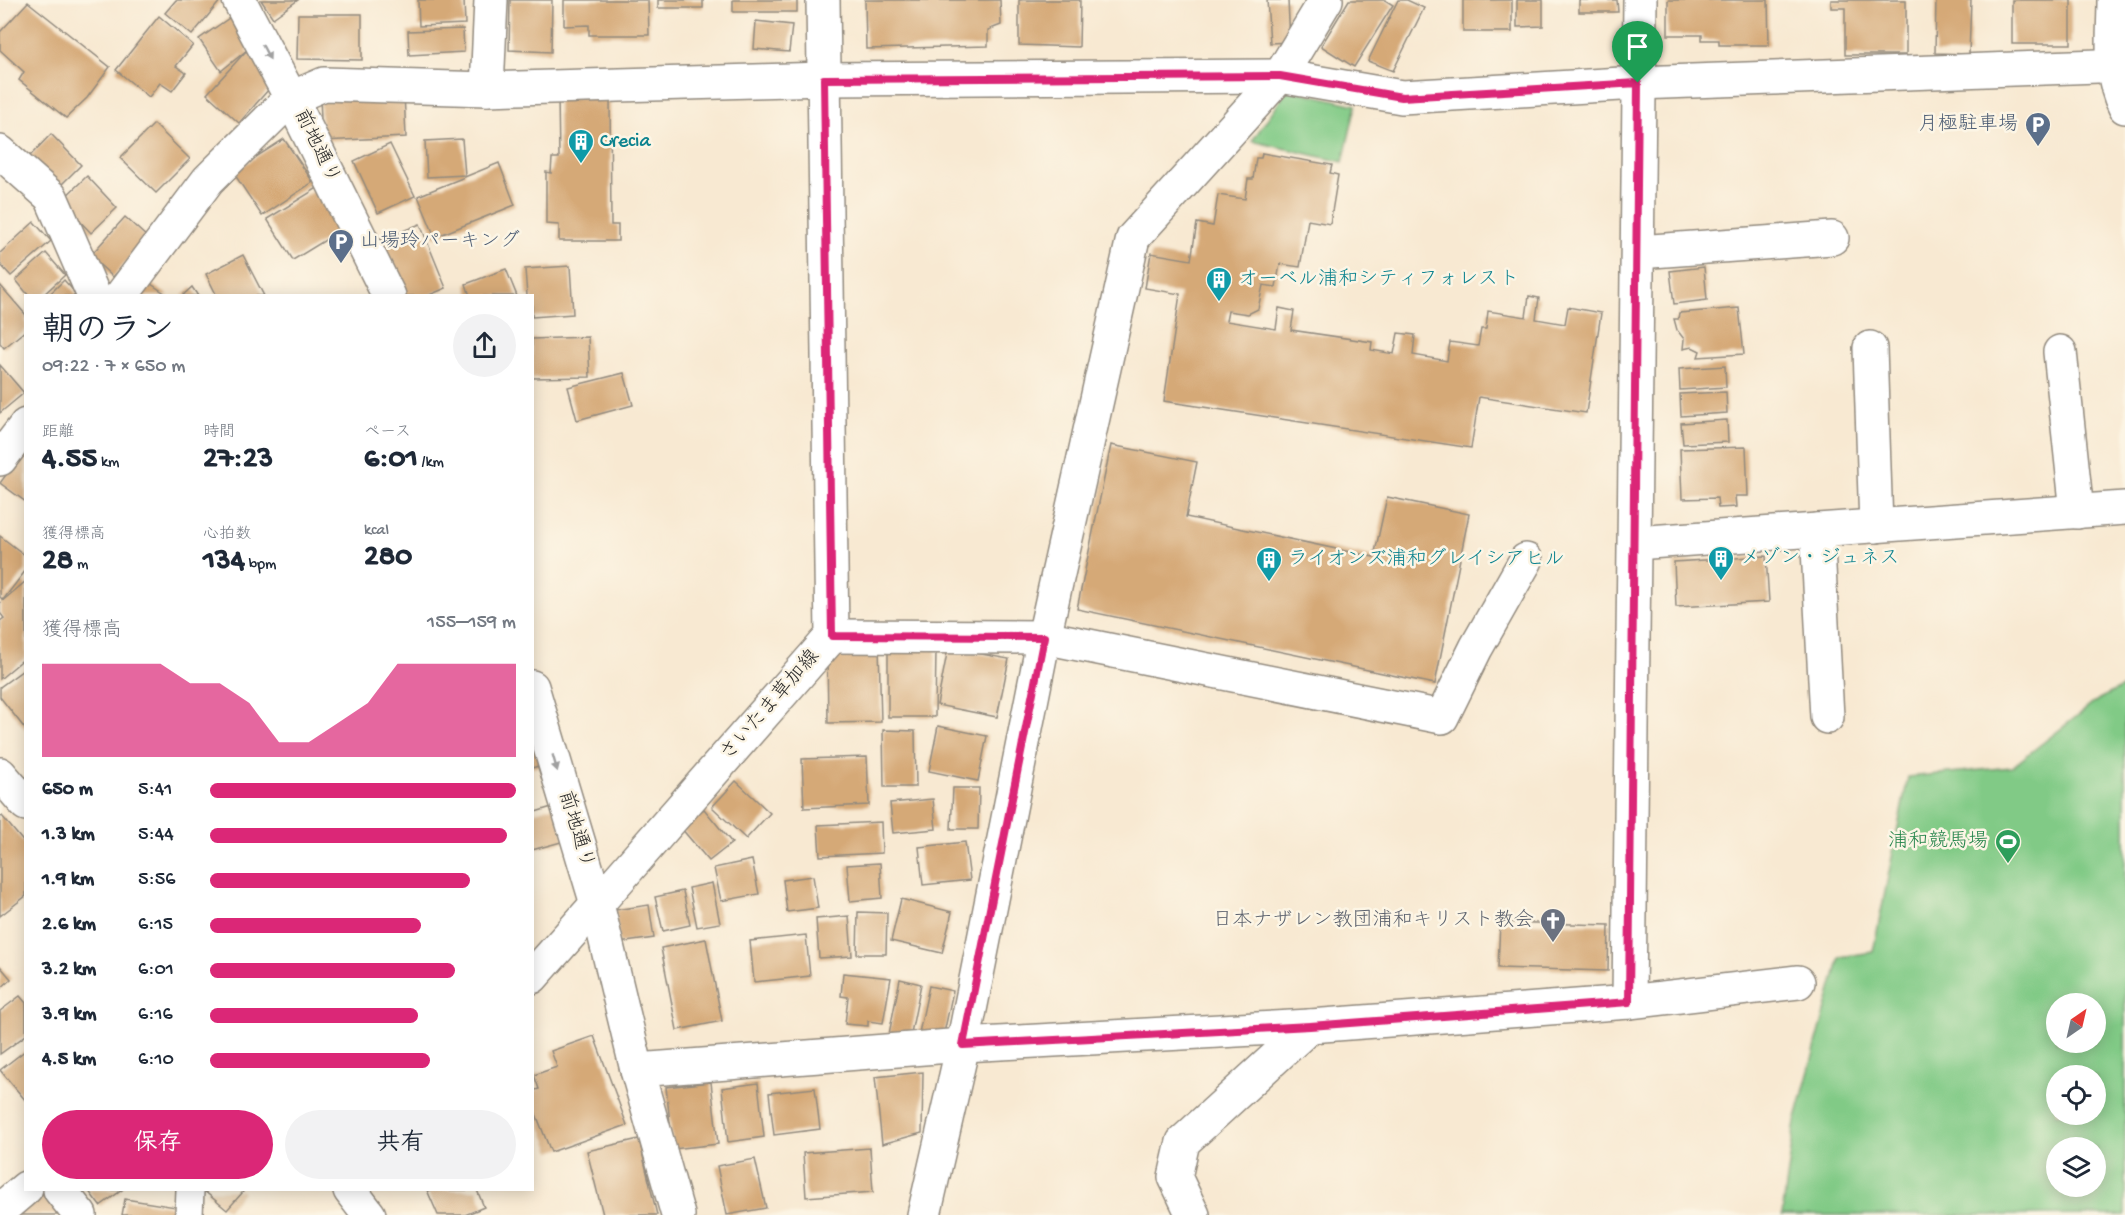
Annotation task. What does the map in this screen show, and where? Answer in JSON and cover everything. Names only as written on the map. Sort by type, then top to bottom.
[{"type":"street","name":"前地通り","points":[[239,0],[291,98],[388,294]]},
{"type":"street","points":[[487,89],[491,0]]},
{"type":"street","name":"さいたま草加線","points":[[534,975],[832,636],[823,0]]},
{"type":"street","points":[[924,1215],[963,1045],[1044,637],[1133,238],[1280,76],[1326,0]]},
{"type":"street","points":[[1629,1002],[1640,0]]},
{"type":"street","points":[[2114,0],[2120,97],[2125,107]]},
{"type":"street","points":[[123,294],[208,180],[291,98],[324,84],[487,89],[824,79],[1280,76],[1402,97],[1638,83],[2119,65]]},
{"type":"street","points":[[0,152],[51,197],[93,294]]},
{"type":"street","points":[[1638,252],[1832,238]]},
{"type":"street","points":[[1870,348],[1876,526]]},
{"type":"street","points":[[2060,352],[2077,512]]},
{"type":"street","points":[[0,459],[24,428]]},
{"type":"street","points":[[1635,543],[2125,508]]},
{"type":"street","points":[[1817,530],[1827,717]]},
{"type":"street","points":[[832,636],[1044,637],[1442,717],[1476,648],[1526,560]]},
{"type":"street","name":"前地通り","points":[[535,705],[597,904]]},
{"type":"street","points":[[0,774],[24,802]]},
{"type":"street","points":[[597,904],[637,1070],[678,1215]]},
{"type":"street","points":[[637,1070],[963,1045],[1310,1026],[1629,1002],[1798,982]]},
{"type":"street","points":[[1193,1215],[1175,1177],[1183,1142],[1310,1026]]},
{"type":"street","points":[[0,1210],[24,1190]]},
{"type":"street","points":[[61,1191],[80,1215]]},
{"type":"street","points":[[189,1215],[190,1191]]},
{"type":"street","points":[[351,1191],[369,1215]]},
{"type":"green space","points":[[1288,89],[1356,105],[1343,162],[1252,141]]},
{"type":"green space","name":"浦和競馬場","points":[[2125,686],[2125,1215],[1782,1215],[1795,1122],[1840,957],[1873,952],[1908,777],[2012,767],[2099,699]]},
{"type":"building","points":[[176,0],[221,0],[192,35],[165,13]]},
{"type":"building","points":[[261,0],[298,0],[273,18]]},
{"type":"building","points":[[418,0],[464,0],[465,24],[419,26]]},
{"type":"building","points":[[510,0],[552,0],[551,52],[509,50]]},
{"type":"building","points":[[564,0],[648,0],[649,35],[589,35],[589,25],[564,26]]},
{"type":"building","points":[[658,0],[703,0],[703,8],[658,8]]},
{"type":"building","points":[[733,0],[797,0],[797,12],[733,12]]},
{"type":"building","points":[[865,0],[1000,0],[1001,25],[988,30],[988,46],[866,49]]},
{"type":"building","points":[[1019,0],[1080,0],[1079,47],[1019,45]]},
{"type":"building","points":[[1267,0],[1288,0],[1290,42],[1270,43]]},
{"type":"building","points":[[1349,0],[1385,0],[1393,5],[1354,67],[1321,46]]},
{"type":"building","points":[[1398,0],[1407,0],[1424,8],[1393,71],[1368,61]]},
{"type":"building","points":[[1463,0],[1512,0],[1512,32],[1463,32]]},
{"type":"building","points":[[1517,0],[1543,0],[1543,26],[1517,27]]},
{"type":"building","points":[[1579,0],[1617,0],[1618,12],[1579,12]]},
{"type":"building","points":[[1668,0],[1768,0],[1769,45],[1719,45],[1719,40],[1702,40],[1702,35],[1668,35]]},
{"type":"building","points":[[1831,0],[1906,0],[1906,55],[1845,55],[1845,8],[1831,8]]},
{"type":"building","points":[[1936,0],[1971,0],[1969,54],[1935,53]]},
{"type":"building","points":[[2012,0],[2071,0],[2071,44],[2012,44]]},
{"type":"building","points":[[28,2],[110,67],[87,98],[66,118],[19,80],[24,72],[0,50],[0,32]]},
{"type":"building","points":[[235,14],[258,46],[246,51],[221,71],[199,39]]},
{"type":"building","points":[[298,14],[362,14],[362,60],[297,59]]},
{"type":"building","points":[[159,16],[193,45],[176,66],[186,73],[172,91],[160,83],[149,97],[116,70]]},
{"type":"building","points":[[756,21],[792,25],[789,52],[754,49]]},
{"type":"building","points":[[463,29],[464,52],[409,55],[408,31]]},
{"type":"building","points":[[246,51],[277,80],[239,123],[207,94]]},
{"type":"building","points":[[404,93],[406,137],[322,141],[320,97]]},
{"type":"building","name":"Crecia","points":[[558,97],[610,97],[611,225],[618,225],[618,241],[559,241],[559,225],[546,224],[546,172],[551,173],[552,158],[559,158]]},
{"type":"building","points":[[154,124],[190,159],[156,193],[120,158]]},
{"type":"building","points":[[51,134],[81,165],[58,188],[28,158]]},
{"type":"building","points":[[284,139],[313,182],[262,216],[233,172]]},
{"type":"building","points":[[462,139],[465,175],[427,177],[425,141]]},
{"type":"building","points":[[390,144],[415,196],[378,213],[354,161]]},
{"type":"building","name":"オーベル浦和シティフォレスト","points":[[1262,153],[1332,165],[1330,173],[1338,175],[1330,224],[1308,220],[1300,267],[1280,264],[1276,287],[1263,285],[1258,309],[1248,314],[1228,311],[1226,321],[1276,329],[1279,308],[1294,311],[1291,330],[1372,342],[1371,350],[1394,354],[1398,333],[1415,335],[1413,355],[1447,361],[1450,342],[1478,346],[1481,329],[1486,329],[1488,311],[1526,317],[1529,296],[1539,298],[1536,319],[1565,324],[1568,307],[1601,313],[1586,413],[1479,397],[1471,448],[1164,401],[1180,294],[1145,288],[1151,253],[1191,260],[1197,223],[1213,226],[1218,195],[1245,199],[1248,179],[1253,179],[1256,158],[1261,158]]},
{"type":"building","points":[[499,163],[515,205],[435,237],[418,196]]},
{"type":"building","points":[[87,176],[117,208],[91,233],[61,201]]},
{"type":"building","points":[[319,187],[345,228],[293,260],[267,219]]},
{"type":"building","points":[[125,217],[148,238],[113,277],[90,256]]},
{"type":"building","points":[[34,222],[51,241],[11,276],[0,264],[0,253]]},
{"type":"building","points":[[420,224],[446,288],[432,294],[399,294],[378,241]]},
{"type":"building","points":[[46,253],[65,275],[44,294],[27,294],[16,280]]},
{"type":"building","points":[[243,255],[263,294],[216,294],[206,274]]},
{"type":"building","points":[[570,266],[573,314],[534,317],[534,294],[527,294],[525,269]]},
{"type":"building","points":[[1704,267],[1707,300],[1674,304],[1670,271]]},
{"type":"building","points":[[506,269],[516,294],[469,294],[466,284]]},
{"type":"building","points":[[64,280],[76,294],[50,294]]},
{"type":"building","points":[[148,282],[166,294],[140,294]]},
{"type":"building","points":[[0,285],[24,313],[24,332],[4,348],[0,343]]},
{"type":"building","points":[[192,287],[197,294],[184,294]]},
{"type":"building","points":[[1739,308],[1744,354],[1698,357],[1700,351],[1692,347],[1683,349],[1684,339],[1677,330],[1674,319],[1678,319],[1679,313]]},
{"type":"building","points":[[588,337],[590,377],[534,378],[534,339]]},
{"type":"building","points":[[0,365],[24,393],[0,413]]},
{"type":"building","points":[[1725,366],[1726,387],[1680,390],[1679,369]]},
{"type":"building","points":[[624,373],[633,405],[577,420],[568,387]]},
{"type":"building","points":[[1726,392],[1727,413],[1681,416],[1680,394]]},
{"type":"building","points":[[1727,420],[1728,442],[1683,444],[1681,423]]},
{"type":"building","name":"ライオンズ浦和グレイシアヒル","points":[[1111,445],[1197,462],[1186,517],[1374,557],[1387,497],[1469,514],[1435,684],[1077,609]]},
{"type":"building","points":[[1746,447],[1748,496],[1735,496],[1736,507],[1718,508],[1717,498],[1682,499],[1680,449]]},
{"type":"building","points":[[24,451],[24,501],[0,483]]},
{"type":"building","points":[[0,536],[24,554],[24,573],[3,600],[0,597]]},
{"type":"building","name":"メゾン・ジュネス","points":[[1766,556],[1769,602],[1676,607],[1674,562]]},
{"type":"building","points":[[24,583],[24,659],[0,679],[0,621],[4,618],[0,613],[0,603]]},
{"type":"building","points":[[879,647],[881,722],[828,723],[827,648]]},
{"type":"building","points":[[888,648],[936,649],[935,717],[888,717]]},
{"type":"building","points":[[948,648],[1009,659],[997,717],[937,705]]},
{"type":"building","points":[[24,669],[24,727],[0,697],[0,687]]},
{"type":"building","points":[[938,726],[987,736],[978,781],[929,771]]},
{"type":"building","points":[[883,730],[915,731],[916,787],[884,787]]},
{"type":"building","points":[[534,742],[542,765],[534,767]]},
{"type":"building","points":[[867,757],[869,805],[804,808],[802,759]]},
{"type":"building","points":[[736,781],[770,813],[746,839],[712,807]]},
{"type":"building","points":[[953,788],[979,788],[978,829],[951,829]]},
{"type":"building","points":[[933,799],[936,829],[893,833],[890,803]]},
{"type":"building","points":[[555,806],[565,841],[534,849],[534,812]]},
{"type":"building","points":[[704,809],[732,843],[709,861],[681,828]]},
{"type":"building","points":[[2,816],[24,843],[24,898],[0,916],[0,817]]},
{"type":"building","points":[[881,822],[882,853],[820,856],[818,825]]},
{"type":"building","points":[[965,842],[970,880],[923,885],[919,847]]},
{"type":"building","points":[[752,860],[759,894],[721,901],[714,868]]},
{"type":"building","points":[[880,863],[882,898],[850,901],[847,865]]},
{"type":"building","points":[[813,876],[818,908],[787,912],[783,880]]},
{"type":"building","points":[[712,883],[720,923],[697,927],[689,888]]},
{"type":"building","points":[[683,891],[690,925],[663,931],[655,897]]},
{"type":"building","points":[[901,899],[952,912],[942,953],[891,941]]},
{"type":"building","points":[[649,905],[654,938],[619,943],[615,910]]},
{"type":"building","points":[[858,912],[887,913],[886,954],[857,954]]},
{"type":"building","points":[[849,916],[852,956],[819,958],[816,919]]},
{"type":"building","points":[[1500,922],[1609,925],[1608,971],[1498,968]]},
{"type":"building","points":[[806,935],[810,976],[754,982],[750,941]]},
{"type":"building","points":[[706,939],[722,1021],[677,1030],[661,948]]},
{"type":"building","points":[[0,966],[11,979],[0,989]]},
{"type":"building","points":[[843,973],[891,978],[883,1023],[868,1021],[868,1026],[845,1024],[848,997],[841,996]]},
{"type":"building","points":[[900,979],[921,984],[910,1038],[889,1034]]},
{"type":"building","points":[[929,986],[953,991],[943,1038],[919,1033]]},
{"type":"building","points":[[20,996],[24,1001],[24,1036],[0,1054],[0,1011]]},
{"type":"building","points":[[594,1036],[627,1125],[551,1152],[534,1109],[534,1090],[539,1089],[534,1075],[557,1067],[551,1051]]},
{"type":"building","points":[[24,1052],[24,1099],[0,1070]]},
{"type":"building","points":[[923,1072],[922,1133],[882,1144],[875,1077]]},
{"type":"building","points":[[711,1082],[718,1144],[673,1149],[666,1087]]},
{"type":"building","points":[[758,1083],[764,1137],[728,1142],[722,1088]]},
{"type":"building","points":[[815,1088],[820,1129],[774,1135],[769,1093]]},
{"type":"building","points":[[639,1139],[657,1215],[603,1215],[587,1151]]},
{"type":"building","points":[[870,1148],[873,1192],[806,1197],[803,1153]]},
{"type":"building","points":[[755,1159],[766,1208],[727,1215],[717,1166]]},
{"type":"building","points":[[43,1191],[63,1215],[7,1215]]},
{"type":"building","points":[[89,1191],[121,1191],[100,1206]]},
{"type":"building","points":[[204,1191],[243,1192],[227,1210]]},
{"type":"building","points":[[427,1191],[477,1191],[484,1207],[465,1215],[438,1215]]},
{"type":"building","points":[[125,1199],[176,1207],[174,1215],[122,1215]]},
{"type":"place","name":"月極駐車場","points":[[2038,148]]},
{"type":"place","name":"Crecia","points":[[581,165]]},
{"type":"place","name":"山場玲パーキング","points":[[341,265]]},
{"type":"place","name":"オーベル浦和シティフォレスト","points":[[1219,303]]},
{"type":"place","name":"メゾン・ジュネス","points":[[1721,582]]},
{"type":"place","name":"ライオンズ浦和グレイシアヒル","points":[[1269,583]]},
{"type":"place","name":"浦和競馬場","points":[[2008,865]]},
{"type":"place","name":"日本ナザレン教団浦和キリスト教会","points":[[1553,944]]},
{"type":"route","points":[[1280,76],[1402,97],[1638,83],[1629,1002],[1310,1026],[963,1045],[1044,637],[832,636],[824,79],[1280,76]]}]
